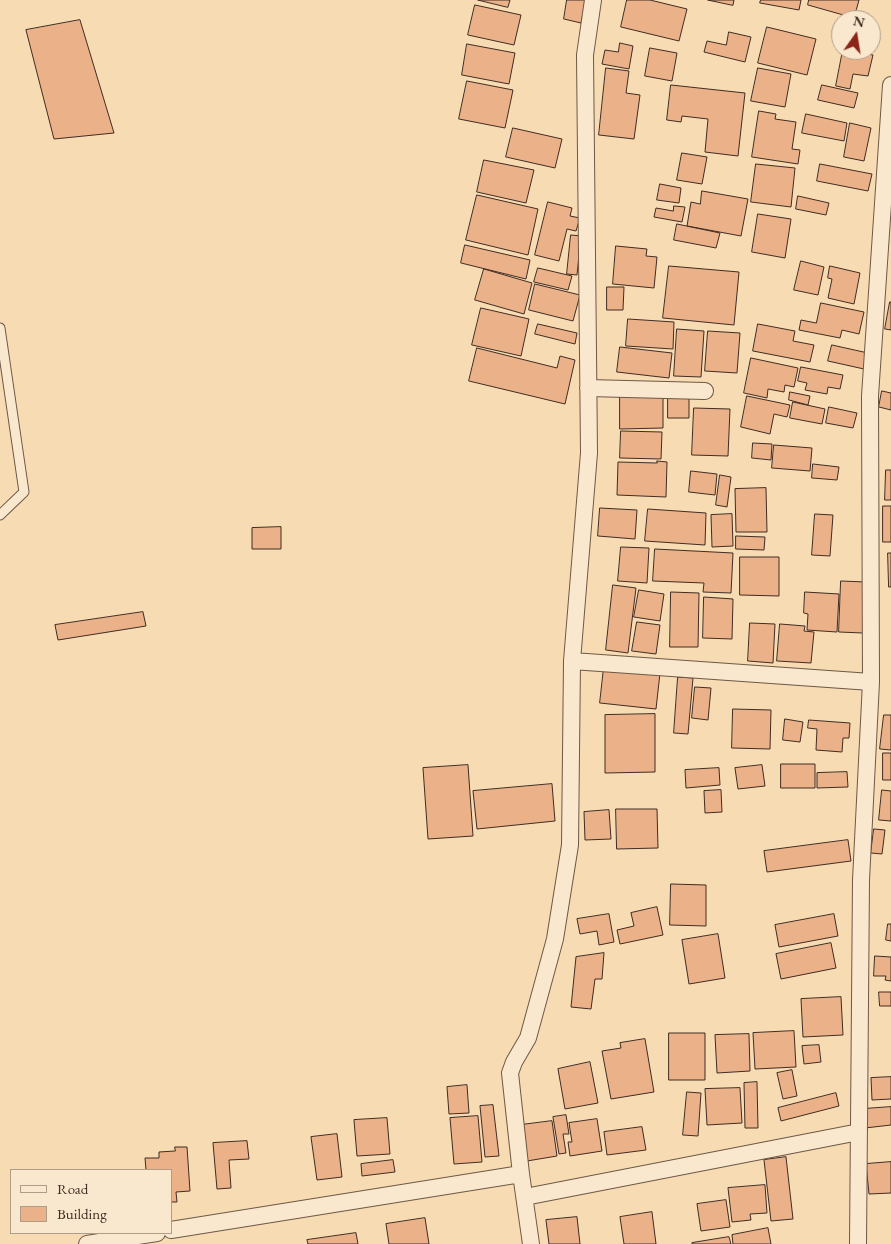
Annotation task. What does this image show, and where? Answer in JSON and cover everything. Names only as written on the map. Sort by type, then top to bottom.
[{"type":"street","points":[[531,1244],[510,1073],[528,1038],[555,939],[568,854],[572,661],[589,453],[585,55],[593,0]]},
{"type":"street","points":[[858,1244],[861,880],[871,682],[870,396],[891,85]]},
{"type":"street","points":[[588,388],[705,391]]},
{"type":"street","points":[[572,661],[871,682]]},
{"type":"street","points":[[525,1198],[859,1132]]},
{"type":"street","points":[[172,1230],[521,1174]]},
{"type":"street","points":[[87,1244],[150,1234]]},
{"type":"lane","points":[[0,328],[24,492],[0,515]]},
{"type":"building","points":[[478,0],[510,0],[508,7]]},
{"type":"building","points":[[567,0],[586,0],[581,23],[564,19]]},
{"type":"building","points":[[627,0],[650,0],[687,9],[679,41],[621,27]]},
{"type":"building","points":[[708,0],[734,0],[733,5]]},
{"type":"building","points":[[761,0],[801,0],[799,10],[760,3]]},
{"type":"building","points":[[809,0],[859,0],[856,10],[831,12],[808,5]]},
{"type":"building","points":[[475,5],[521,15],[514,45],[468,35]]},
{"type":"building","points":[[80,20],[114,133],[54,139],[26,30]]},
{"type":"building","points":[[767,27],[816,39],[807,75],[758,63]]},
{"type":"building","points":[[729,32],[751,37],[745,62],[704,52],[707,41],[726,45]]},
{"type":"building","points":[[620,43],[633,46],[629,69],[602,64],[605,50],[618,52]]},
{"type":"building","points":[[467,44],[515,53],[509,84],[462,75]]},
{"type":"building","points":[[650,48],[677,53],[672,81],[645,76]]},
{"type":"building","points":[[841,60],[872,60],[868,76],[853,74],[850,89],[836,86]]},
{"type":"building","points":[[606,68],[629,71],[626,93],[640,95],[634,139],[599,135]]},
{"type":"building","points":[[758,68],[791,74],[785,107],[751,101]]},
{"type":"building","points":[[467,81],[513,90],[505,128],[459,119]]},
{"type":"building","points":[[671,85],[745,93],[738,156],[705,152],[708,119],[682,116],[681,122],[667,120]]},
{"type":"building","points":[[822,85],[858,93],[854,108],[818,100]]},
{"type":"building","points":[[759,111],[776,114],[775,119],[796,122],[792,149],[800,150],[798,164],[752,157]]},
{"type":"building","points":[[806,114],[847,123],[844,141],[802,133]]},
{"type":"building","points":[[850,123],[871,128],[864,161],[844,157]]},
{"type":"building","points":[[513,128],[562,139],[555,168],[506,157]]},
{"type":"building","points":[[682,153],[707,157],[702,184],[677,180]]},
{"type":"building","points":[[484,160],[534,170],[526,203],[477,192]]},
{"type":"building","points":[[756,164],[795,168],[791,207],[751,202]]},
{"type":"building","points":[[820,164],[872,174],[868,191],[817,181]]},
{"type":"building","points":[[660,184],[681,188],[679,203],[657,200]]},
{"type":"building","points":[[702,191],[748,199],[741,236],[687,226],[691,202],[700,204]]},
{"type":"building","points":[[477,195],[538,209],[528,255],[466,240]]},
{"type":"building","points":[[798,196],[829,203],[826,215],[796,209]]},
{"type":"building","points":[[548,202],[572,208],[570,216],[580,218],[576,231],[567,229],[559,261],[535,255]]},
{"type":"building","points":[[674,206],[685,207],[682,222],[654,217],[656,208],[673,211]]},
{"type":"building","points":[[758,214],[791,219],[785,258],[752,252]]},
{"type":"building","points":[[677,224],[720,233],[716,248],[674,240]]},
{"type":"building","points":[[571,235],[581,236],[577,275],[567,274]]},
{"type":"building","points":[[465,245],[530,260],[526,279],[461,263]]},
{"type":"building","points":[[616,246],[647,249],[646,256],[657,257],[654,288],[613,284]]},
{"type":"building","points":[[801,261],[824,267],[818,295],[794,290]]},
{"type":"building","points":[[669,266],[739,272],[734,325],[663,318]]},
{"type":"building","points":[[830,266],[860,273],[854,304],[828,298],[832,279],[828,278]]},
{"type":"building","points":[[538,268],[572,276],[568,290],[534,282]]},
{"type":"building","points":[[484,269],[532,283],[524,314],[475,300]]},
{"type":"building","points":[[535,284],[580,295],[573,321],[529,310]]},
{"type":"building","points":[[607,287],[624,287],[623,310],[607,310]]},
{"type":"building","points":[[891,302],[891,330],[885,329]]},
{"type":"building","points":[[821,303],[864,312],[859,334],[842,330],[840,338],[799,330],[801,320],[816,323]]},
{"type":"building","points":[[481,308],[529,319],[521,356],[472,345]]},
{"type":"building","points":[[628,319],[674,322],[673,349],[626,346]]},
{"type":"building","points":[[538,324],[577,333],[575,344],[535,334]]},
{"type":"building","points":[[758,324],[795,331],[793,341],[814,345],[810,362],[753,351]]},
{"type":"building","points":[[677,329],[704,331],[701,377],[674,376]]},
{"type":"building","points":[[708,331],[740,333],[737,373],[705,371]]},
{"type":"building","points":[[832,345],[868,353],[864,369],[828,361]]},
{"type":"building","points":[[620,347],[672,353],[669,378],[617,372]]},
{"type":"building","points":[[477,348],[557,368],[560,356],[575,360],[565,404],[469,381]]},
{"type":"building","points":[[751,358],[798,368],[794,387],[785,385],[784,392],[768,389],[767,398],[744,393]]},
{"type":"building","points":[[801,367],[843,375],[840,389],[828,387],[827,394],[805,390],[807,383],[798,381]]},
{"type":"building","points":[[882,391],[891,393],[891,410],[879,407]]},
{"type":"building","points":[[668,392],[689,392],[689,418],[668,418]]},
{"type":"building","points":[[790,392],[810,396],[808,405],[789,400]]},
{"type":"building","points":[[620,396],[663,396],[663,428],[620,429]]},
{"type":"building","points":[[747,396],[790,405],[787,417],[774,414],[770,434],[741,427]]},
{"type":"building","points":[[793,402],[825,409],[822,424],[790,418]]},
{"type":"building","points":[[829,407],[857,413],[853,428],[826,423]]},
{"type":"building","points":[[694,408],[730,409],[728,456],[692,455]]},
{"type":"building","points":[[621,431],[662,432],[661,459],[620,458]]},
{"type":"building","points":[[753,443],[772,444],[771,460],[752,458]]},
{"type":"building","points":[[774,445],[812,448],[810,471],[772,468]]},
{"type":"building","points":[[657,461],[667,462],[666,497],[617,495],[618,462],[657,463]]},
{"type":"building","points":[[813,464],[839,467],[837,480],[812,478]]},
{"type":"building","points":[[886,470],[891,470],[891,500],[885,500]]},
{"type":"building","points":[[691,471],[717,474],[715,495],[689,492]]},
{"type":"building","points":[[720,475],[731,477],[727,507],[716,505]]},
{"type":"building","points":[[766,488],[767,532],[736,532],[735,489]]},
{"type":"building","points":[[883,506],[891,506],[891,542],[883,542]]},
{"type":"building","points":[[600,508],[637,510],[635,539],[598,536]]},
{"type":"building","points":[[648,509],[706,513],[705,545],[645,541]]},
{"type":"building","points":[[732,514],[733,546],[712,547],[711,515]]},
{"type":"building","points":[[815,514],[833,515],[830,556],[812,555]]},
{"type":"building","points":[[281,527],[281,549],[252,549],[252,528]]},
{"type":"building","points":[[736,536],[765,537],[764,550],[736,549]]},
{"type":"building","points":[[621,547],[649,548],[647,583],[618,581]]},
{"type":"building","points":[[655,549],[733,553],[731,593],[703,592],[704,583],[653,581]]},
{"type":"building","points":[[888,553],[891,553],[891,587],[889,587]]},
{"type":"building","points":[[740,557],[779,557],[779,596],[740,595]]},
{"type":"building","points":[[841,581],[866,582],[863,633],[839,632]]},
{"type":"building","points":[[613,585],[636,588],[628,653],[606,650]]},
{"type":"building","points":[[639,590],[664,594],[660,621],[634,617]]},
{"type":"building","points":[[671,592],[699,593],[698,647],[670,647]]},
{"type":"building","points":[[805,592],[839,594],[837,632],[807,630],[808,614],[804,613]]},
{"type":"building","points":[[704,597],[733,599],[732,639],[703,638]]},
{"type":"building","points":[[143,612],[146,626],[58,640],[55,625]]},
{"type":"building","points":[[637,622],[660,625],[656,654],[632,651]]},
{"type":"building","points":[[750,623],[775,624],[773,663],[748,661]]},
{"type":"building","points":[[780,624],[805,626],[804,631],[814,632],[811,663],[777,661]]},
{"type":"building","points":[[604,667],[660,673],[656,709],[600,703]]},
{"type":"building","points":[[678,677],[693,678],[688,734],[674,733]]},
{"type":"building","points":[[695,687],[711,688],[708,720],[692,718]]},
{"type":"building","points":[[733,709],[771,710],[770,749],[732,748]]},
{"type":"building","points":[[655,714],[655,772],[605,773],[605,715]]},
{"type":"building","points":[[884,715],[891,715],[891,750],[880,749]]},
{"type":"building","points":[[785,719],[803,722],[800,742],[783,740]]},
{"type":"building","points":[[809,720],[850,723],[849,738],[843,738],[842,752],[816,750],[817,729],[808,728]]},
{"type":"building","points":[[883,753],[891,753],[891,780],[883,780]]},
{"type":"building","points":[[781,764],[815,764],[815,788],[781,788]]},
{"type":"building","points":[[468,765],[473,836],[428,839],[423,768]]},
{"type":"building","points":[[762,765],[765,786],[738,789],[735,768]]},
{"type":"building","points":[[719,768],[720,785],[686,788],[685,770]]},
{"type":"building","points":[[847,772],[848,787],[817,788],[817,773]]},
{"type":"building","points":[[552,784],[555,821],[477,829],[473,791]]},
{"type":"building","points":[[721,790],[722,812],[705,813],[704,791]]},
{"type":"building","points":[[882,790],[891,791],[891,821],[879,820]]},
{"type":"building","points":[[616,809],[657,809],[658,848],[617,849]]},
{"type":"building","points":[[609,810],[611,839],[585,840],[584,812]]},
{"type":"building","points":[[874,829],[885,830],[882,854],[871,853]]},
{"type":"building","points":[[848,840],[851,861],[767,872],[764,851]]},
{"type":"building","points":[[671,884],[706,885],[706,926],[670,925]]},
{"type":"building","points":[[657,907],[663,935],[620,944],[617,930],[634,926],[631,913]]},
{"type":"building","points":[[609,914],[614,942],[599,945],[597,931],[580,934],[577,919]]},
{"type":"building","points":[[834,914],[838,936],[779,947],[775,925]]},
{"type":"building","points":[[888,924],[891,924],[891,941],[886,940]]},
{"type":"building","points":[[718,934],[725,978],[689,984],[682,940]]},
{"type":"building","points":[[831,943],[836,968],[781,979],[776,954]]},
{"type":"building","points":[[604,953],[602,979],[595,979],[591,1009],[571,1007],[576,957]]},
{"type":"building","points":[[875,956],[891,957],[891,981],[885,980],[886,976],[874,976]]},
{"type":"building","points":[[879,992],[891,992],[891,1006],[880,1006]]},
{"type":"building","points":[[841,997],[843,1035],[803,1037],[801,999]]},
{"type":"building","points":[[794,1031],[796,1067],[755,1069],[753,1033]]},
{"type":"building","points":[[669,1033],[705,1033],[705,1080],[669,1080]]},
{"type":"building","points":[[749,1034],[750,1071],[717,1073],[715,1035]]},
{"type":"building","points":[[645,1039],[654,1092],[611,1099],[602,1051],[621,1048],[620,1043]]},
{"type":"building","points":[[819,1045],[821,1062],[804,1064],[802,1046]]},
{"type":"building","points":[[590,1062],[598,1103],[565,1109],[558,1069]]},
{"type":"building","points":[[792,1070],[797,1096],[783,1099],[777,1073]]},
{"type":"building","points":[[891,1077],[891,1099],[872,1100],[871,1078]]},
{"type":"building","points":[[757,1082],[758,1128],[745,1128],[744,1083]]},
{"type":"building","points":[[467,1085],[469,1113],[449,1114],[447,1087]]},
{"type":"building","points":[[740,1088],[742,1123],[707,1125],[705,1089]]},
{"type":"building","points":[[687,1092],[701,1093],[698,1136],[683,1135]]},
{"type":"building","points":[[836,1093],[839,1106],[781,1121],[778,1108]]},
{"type":"building","points":[[493,1105],[499,1156],[485,1157],[480,1106]]},
{"type":"building","points":[[891,1107],[891,1125],[865,1128],[863,1109]]},
{"type":"building","points":[[566,1115],[569,1134],[563,1134],[566,1153],[559,1154],[553,1117]]},
{"type":"building","points":[[478,1116],[482,1162],[454,1164],[450,1118]]},
{"type":"building","points":[[387,1118],[390,1154],[357,1156],[354,1120]]},
{"type":"building","points":[[597,1119],[602,1151],[570,1156],[568,1142],[572,1142],[569,1123]]},
{"type":"building","points":[[552,1121],[557,1156],[527,1161],[521,1125]]},
{"type":"building","points":[[642,1127],[646,1150],[607,1155],[604,1132]]},
{"type":"building","points":[[337,1134],[342,1177],[317,1180],[311,1137]]},
{"type":"building","points":[[247,1141],[249,1159],[229,1160],[231,1188],[217,1189],[213,1143]]},
{"type":"building","points":[[175,1147],[187,1147],[190,1191],[176,1192],[177,1202],[172,1202],[172,1169],[146,1169],[145,1158],[159,1158],[159,1152],[175,1151]]},
{"type":"building","points":[[786,1157],[793,1219],[771,1221],[764,1160]]},
{"type":"building","points":[[393,1160],[395,1172],[362,1176],[361,1164]]},
{"type":"building","points":[[891,1162],[891,1193],[869,1194],[866,1164]]},
{"type":"building","points":[[765,1185],[767,1213],[750,1214],[751,1220],[732,1222],[728,1188]]},
{"type":"building","points":[[726,1200],[730,1227],[701,1231],[697,1204]]},
{"type":"building","points":[[652,1212],[656,1244],[624,1244],[620,1217]]},
{"type":"building","points":[[577,1217],[580,1244],[549,1244],[546,1220]]},
{"type":"building","points":[[425,1218],[429,1244],[389,1244],[386,1224]]},
{"type":"building","points":[[768,1228],[771,1244],[733,1244],[732,1235]]},
{"type":"building","points":[[356,1233],[358,1244],[308,1244],[307,1240]]},
{"type":"building","points":[[729,1237],[731,1244],[692,1244],[692,1243]]}]
